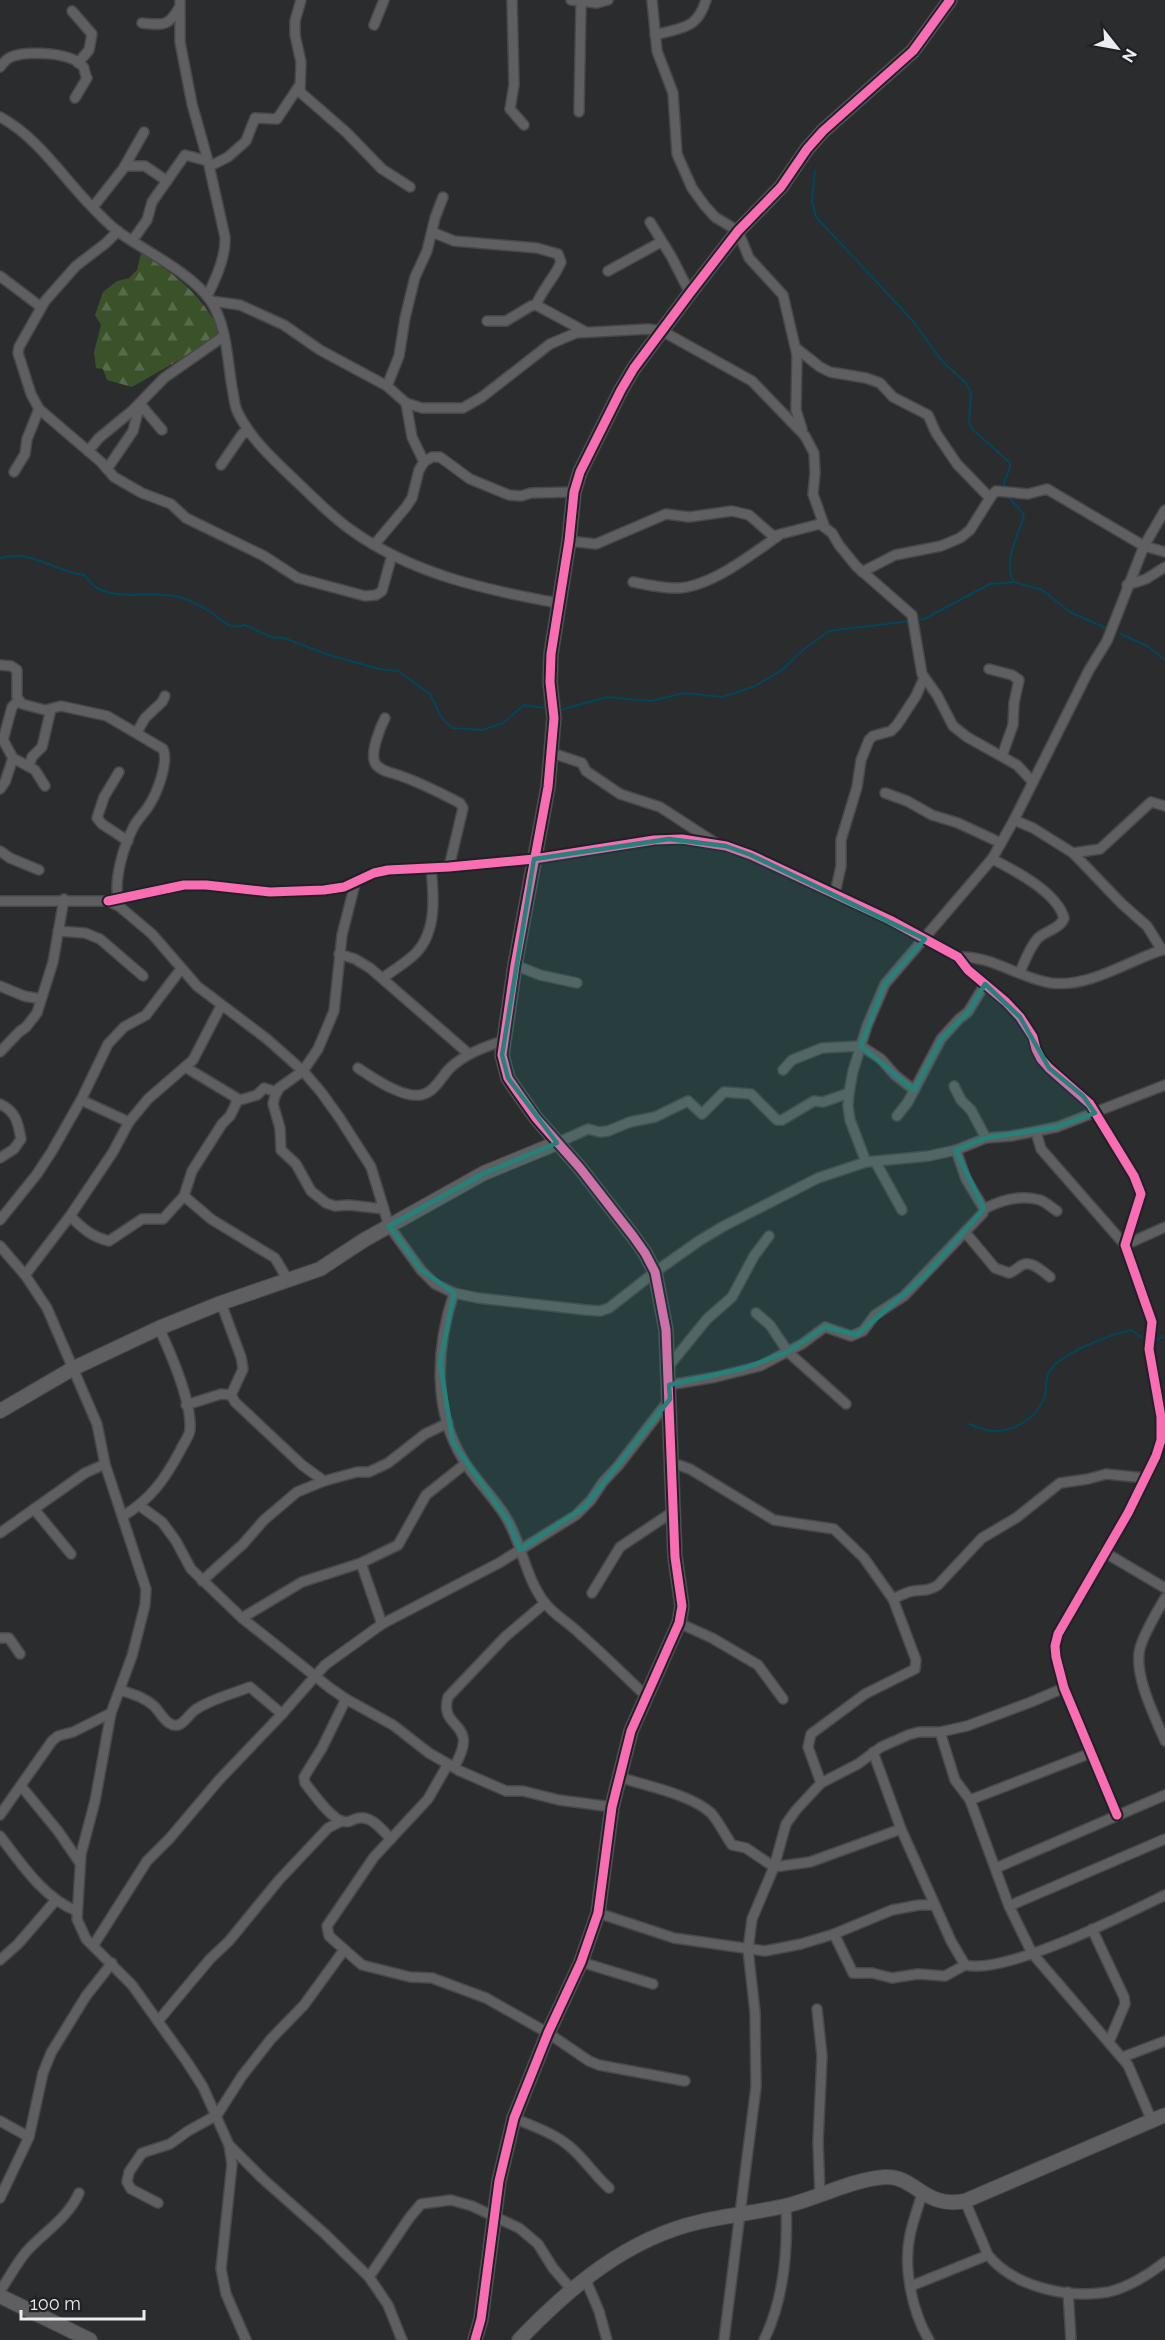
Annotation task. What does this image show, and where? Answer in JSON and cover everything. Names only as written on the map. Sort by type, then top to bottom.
[{"type":"street","points":[[132,241],[143,227],[152,202],[185,155],[209,163],[228,157],[246,141],[255,118],[274,120],[280,116],[299,86],[301,62],[295,34],[295,21],[301,0]]},
{"type":"street","points":[[374,25],[384,0]]},
{"type":"street","points":[[512,0],[514,85],[510,109],[524,124]]},
{"type":"street","points":[[579,112],[576,1],[597,3],[608,0]]},
{"type":"street","points":[[652,0],[657,51],[673,93],[677,153],[683,169],[692,188],[705,206],[715,217],[738,231],[749,258],[783,295],[795,348],[798,375],[796,410],[814,453],[813,494],[824,525],[862,572],[912,615],[924,678],[937,695],[953,726],[1017,765],[1032,781]]},
{"type":"street","points":[[655,35],[695,22],[702,14],[706,0]]},
{"type":"street","points":[[475,2340],[481,2319],[499,2181],[514,2118],[548,2033],[581,1962],[598,1913],[612,1807],[631,1731],[663,1663],[679,1623],[682,1606],[675,1557],[666,1330],[655,1272],[633,1236],[580,1168],[536,1118],[508,1078],[504,1067],[503,1041],[548,787],[554,718],[550,682],[551,654],[569,541],[574,492],[580,472],[634,368],[738,231],[752,215],[774,197],[823,131],[913,51],[950,0]]},
{"type":"street","points":[[142,23],[161,25],[169,22],[180,3]]},
{"type":"street","points":[[180,3],[180,42],[192,104],[209,163],[225,245],[209,299]]},
{"type":"street","points":[[72,11],[92,34],[89,50],[78,63]]},
{"type":"street","points":[[0,67],[13,56],[32,53],[68,58],[84,69],[87,78],[75,98]]},
{"type":"street","points":[[299,86],[304,97],[345,132],[382,169],[410,187]]},
{"type":"street","points":[[0,117],[14,124],[26,135],[118,231],[187,278],[209,299],[223,325],[237,411],[249,433],[336,519],[374,545],[426,570],[466,583],[558,603]]},
{"type":"street","points":[[93,207],[124,166],[144,132]]},
{"type":"street","points":[[124,166],[145,166],[167,181]]},
{"type":"street","points":[[387,386],[399,356],[415,277],[427,251],[443,197]]},
{"type":"street","points":[[650,222],[671,256],[690,294]]},
{"type":"street","points":[[118,231],[76,266],[40,308],[19,347],[18,353],[31,394],[39,409],[107,470],[126,484],[171,504],[186,518],[264,556],[306,580],[365,596],[376,595],[382,591],[392,555]]},
{"type":"street","points":[[432,232],[454,241],[537,248],[558,254],[561,258],[559,268],[544,287],[536,305]]},
{"type":"street","points":[[608,271],[661,242]]},
{"type":"street","points":[[0,276],[40,308]]},
{"type":"street","points":[[209,299],[240,305],[284,325],[320,350],[387,386],[406,404],[422,408],[463,408],[482,397],[550,344],[568,335],[584,331],[648,328],[662,331],[752,381],[805,436]]},
{"type":"street","points":[[487,321],[506,321],[536,305],[584,331]]},
{"type":"street","points":[[107,470],[133,431],[143,398],[164,378],[224,336]]},
{"type":"street","points":[[795,348],[830,372],[866,378],[880,383],[892,397],[928,415],[936,433],[957,464],[990,498]]},
{"type":"street","points":[[140,404],[162,430]]},
{"type":"street","points":[[88,451],[109,429],[140,404]]},
{"type":"street","points":[[406,404],[412,437],[424,462]]},
{"type":"street","points":[[14,472],[25,454],[27,439],[39,409]]},
{"type":"street","points":[[221,465],[243,433],[249,433]]},
{"type":"street","points":[[374,545],[406,507],[419,470],[424,462],[432,457],[440,457],[470,479],[509,495],[574,492]]},
{"type":"street","points":[[862,572],[895,555],[941,546],[960,538],[970,530],[996,491],[1028,494],[1047,489],[1144,546],[1165,552]]},
{"type":"street","points":[[902,1210],[871,1162],[850,1120],[849,1092],[861,1046],[885,984],[992,858],[1001,843],[1089,670],[1111,632],[1127,585],[1144,546],[1165,510]]},
{"type":"street","points":[[569,541],[596,544],[666,514],[689,517],[732,511],[748,515],[767,533],[779,536]]},
{"type":"street","points":[[633,582],[664,588],[696,585],[740,562],[779,536],[815,525],[824,525]]},
{"type":"street","points":[[1127,585],[1146,579],[1165,567]]},
{"type":"street","points":[[0,665],[11,666],[17,670],[18,701],[12,707],[3,740],[13,758],[35,770],[45,786]]},
{"type":"street","points":[[989,669],[1012,675],[1019,680],[1014,703],[1013,725],[1002,756]]},
{"type":"street","points":[[835,893],[841,866],[841,840],[857,787],[861,760],[869,740],[873,736],[891,731],[897,725],[916,696],[924,678]]},
{"type":"street","points":[[137,732],[145,718],[165,696]]},
{"type":"street","points":[[18,701],[45,710],[60,706],[107,716],[163,749],[165,755],[157,791],[135,824],[128,841],[113,900]]},
{"type":"street","points":[[29,766],[32,757],[42,747],[51,709]]},
{"type":"street","points":[[385,718],[377,735],[374,759],[376,766],[416,780],[460,803],[463,808],[449,867]]},
{"type":"street","points":[[552,753],[582,763],[586,771],[620,794],[660,807],[718,844]]},
{"type":"street","points":[[0,789],[5,782],[13,758]]},
{"type":"street","points":[[119,772],[104,796],[97,818],[102,824],[128,841]]},
{"type":"street","points":[[885,793],[1001,843]]},
{"type":"street","points":[[1073,853],[1100,849],[1151,802],[1165,806]]},
{"type":"street","points":[[958,957],[983,958],[1049,983],[1067,983],[1114,971],[1164,949],[1147,926],[1122,904],[1073,853],[1032,828],[1014,820]]},
{"type":"street","points":[[0,901],[113,900],[184,885],[281,892],[324,890],[355,884],[374,873],[388,870],[534,859],[669,839],[682,838],[718,844],[751,855],[835,893],[958,957],[1006,1002],[1020,1017],[1033,1037],[1041,1059],[1083,1096],[1139,1185],[1139,1203],[1125,1245]]},
{"type":"street","points":[[0,851],[10,858],[39,870]]},
{"type":"street","points":[[992,858],[1043,890],[1056,904],[1064,918],[1061,924],[1047,931],[1031,947],[1020,972]]},
{"type":"street","points":[[382,978],[415,954],[428,934],[434,893],[431,868]]},
{"type":"street","points":[[355,884],[339,954],[331,1023],[318,1049],[303,1071],[295,1075],[277,1092],[273,1104],[280,1128],[281,1150],[296,1164],[311,1191],[326,1203],[335,1206],[349,1205],[384,1209]]},
{"type":"street","points":[[0,1052],[32,1021],[40,1006],[53,962],[64,899]]},
{"type":"street","points":[[113,900],[152,934],[196,986],[267,1039],[303,1071],[339,1117],[365,1157],[375,1178],[389,1226],[421,1270],[435,1284],[454,1293],[510,1302],[600,1311],[609,1308],[699,1241],[812,1181],[871,1162],[929,1156],[956,1150],[986,1138],[1057,1127],[1162,1087],[1165,1097]]},
{"type":"street","points":[[58,931],[85,933],[100,939],[143,976]]},
{"type":"street","points":[[339,954],[355,959],[382,978],[469,1054]]},
{"type":"street","points":[[515,965],[540,975],[577,983]]},
{"type":"street","points":[[0,1220],[37,1174],[81,1100],[108,1044],[124,1027],[146,1015],[181,969]]},
{"type":"street","points":[[897,1116],[914,1090],[941,1039],[968,1012],[985,984]]},
{"type":"street","points":[[0,986],[24,996],[41,999]]},
{"type":"street","points":[[25,1275],[70,1216],[113,1152],[129,1122],[200,1049],[221,1006]]},
{"type":"street","points":[[358,1068],[387,1088],[419,1095],[431,1090],[450,1069],[469,1054],[503,1041]]},
{"type":"street","points":[[783,1070],[792,1060],[822,1048],[861,1046],[881,1059],[895,1075],[914,1090]]},
{"type":"street","points":[[185,1067],[236,1099],[257,1095],[266,1087],[277,1092]]},
{"type":"street","points":[[954,1086],[961,1100],[971,1110],[986,1138]]},
{"type":"street","points":[[0,1412],[72,1368],[159,1328],[221,1303],[320,1269],[389,1226],[484,1173],[588,1129],[608,1131],[630,1122],[655,1117],[688,1101],[702,1114],[724,1092],[751,1094],[777,1120],[782,1120],[814,1101],[823,1102],[849,1092]]},
{"type":"street","points":[[70,1216],[97,1238],[109,1241],[142,1219],[163,1219],[184,1196],[192,1171],[222,1124],[230,1116],[236,1099]]},
{"type":"street","points":[[81,1100],[129,1122]]},
{"type":"street","points":[[0,1104],[7,1107],[17,1117],[21,1139],[14,1149],[0,1158]]},
{"type":"street","points":[[1036,1131],[1041,1149],[1125,1245],[1152,1322],[1149,1349],[1161,1417],[1161,1440],[1145,1478],[1058,1634],[1055,1646],[1064,1688],[1117,1815]]},
{"type":"street","points":[[956,1150],[966,1179],[984,1209]]},
{"type":"street","points":[[184,1196],[211,1219],[275,1258],[288,1280]]},
{"type":"street","points":[[93,1946],[147,1861],[314,1677],[338,1654],[382,1624],[520,1550],[585,1507],[669,1392],[760,1366],[788,1352],[825,1327],[844,1335],[857,1335],[876,1315],[904,1296],[937,1259],[965,1233],[984,1209],[1004,1199],[1041,1200],[1057,1211]]},
{"type":"street","points":[[1125,1245],[1165,1227]]},
{"type":"street","points":[[965,1233],[995,1268],[1009,1273],[1016,1271],[1021,1265],[1028,1264],[1050,1277]]},
{"type":"street","points":[[668,1367],[707,1319],[732,1297],[754,1256],[770,1236]]},
{"type":"street","points":[[0,1246],[25,1275],[47,1308],[97,1424],[105,1464],[146,1590],[132,1656],[111,1713],[95,1801],[81,1854],[77,1911],[79,1926],[93,1946],[132,1985],[203,2087],[217,2115],[229,2145],[232,2164],[221,2270],[226,2294],[246,2340]]},
{"type":"street","points":[[454,1293],[444,1324],[440,1347],[443,1404],[453,1443],[465,1464],[491,1494],[508,1521],[545,1603],[646,1696]]},
{"type":"street","points":[[221,1303],[241,1357],[243,1369],[231,1395]]},
{"type":"street","points":[[756,1312],[770,1325],[788,1352],[846,1404]]},
{"type":"street","points":[[123,1516],[140,1506],[158,1488],[188,1435],[186,1405],[174,1360],[159,1328]]},
{"type":"street","points":[[186,1405],[221,1394],[231,1395]]},
{"type":"street","points":[[231,1395],[235,1402],[302,1465],[324,1481]]},
{"type":"street","points":[[202,1581],[297,1492],[324,1481],[357,1472],[369,1472],[388,1463],[425,1434],[447,1423]]},
{"type":"street","points":[[673,1463],[690,1469],[774,1520],[834,1529],[864,1558],[893,1599],[916,1660],[915,1668],[865,1694],[811,1734],[808,1747],[821,1783]]},
{"type":"street","points":[[0,1533],[85,1473],[105,1464]]},
{"type":"street","points":[[242,1618],[302,1582],[361,1563],[398,1545],[426,1495],[465,1464]]},
{"type":"street","points":[[893,1599],[912,1591],[930,1590],[938,1585],[982,1538],[1017,1518],[1060,1483],[1106,1474],[1145,1478]]},
{"type":"street","points":[[140,1506],[162,1522],[176,1541],[185,1561],[202,1581],[242,1618],[314,1677],[346,1699],[393,1725],[429,1753],[451,1766],[510,1793],[523,1791],[559,1800],[612,1807]]},
{"type":"street","points":[[34,1509],[71,1554]]},
{"type":"street","points":[[592,1593],[620,1547],[674,1511]]},
{"type":"street","points":[[1104,1552],[1165,1588]]},
{"type":"street","points":[[361,1563],[382,1624]]},
{"type":"street","points":[[1164,1738],[1142,1682],[1138,1656],[1145,1636],[1165,1599]]},
{"type":"street","points":[[545,1603],[505,1637],[448,1697],[447,1714],[461,1730],[465,1742],[463,1752],[428,1799],[374,1857],[327,1926],[329,1936],[354,1960],[369,1968],[410,1977],[432,1978],[500,2005],[548,2033],[589,2061],[599,2065],[685,2081]]},
{"type":"street","points":[[679,1623],[712,1638],[758,1665],[783,1699]]},
{"type":"street","points":[[0,1638],[9,1638],[20,1654]]},
{"type":"street","points":[[120,1690],[143,1698],[154,1706],[168,1723],[176,1726],[183,1723],[192,1712],[205,1704],[250,1688],[282,1714]]},
{"type":"street","points":[[724,2340],[756,2088],[755,2012],[747,1950],[752,1919],[774,1867],[786,1824],[802,1802],[821,1783],[858,1764],[873,1752],[908,1735],[920,1732],[940,1732],[967,1726],[1064,1688]]},
{"type":"street","points":[[346,1699],[322,1748],[304,1777],[305,1783],[334,1816],[342,1821],[350,1822],[358,1818],[367,1819],[391,1839]]},
{"type":"street","points":[[0,1815],[52,1741],[58,1736],[73,1732],[111,1713]]},
{"type":"street","points":[[519,2340],[585,2278],[625,2251],[651,2238],[700,2222],[786,2206],[864,2181],[889,2177],[903,2181],[922,2194],[941,2202],[965,2201],[1159,2118],[1123,2057],[1032,1953],[1009,1906],[970,1800],[955,1780],[940,1732]]},
{"type":"street","points":[[873,1752],[901,1829],[934,1905],[965,1965],[974,1967],[1015,1960],[1092,1929],[1165,1895]]},
{"type":"street","points":[[970,1800],[1091,1753]]},
{"type":"street","points":[[619,1777],[682,1797],[701,1806],[714,1817],[732,1845],[746,1848],[774,1867],[810,1862],[901,1829]]},
{"type":"street","points":[[21,1786],[80,1863]]},
{"type":"street","points":[[996,1868],[1165,1795]]},
{"type":"street","points":[[158,2021],[210,1959],[230,1941],[279,1880],[328,1828],[342,1821]]},
{"type":"street","points":[[0,1836],[32,1876],[56,1900],[77,1911]]},
{"type":"street","points":[[1009,1906],[1165,1839]]},
{"type":"street","points":[[0,1960],[18,1944],[56,1900]]},
{"type":"street","points":[[598,1913],[674,1938],[765,1951],[801,1944],[834,1934],[892,1910],[934,1905]]},
{"type":"street","points":[[1092,1929],[1124,1997],[1125,2004],[1109,2042]]},
{"type":"street","points":[[834,1934],[853,1973],[872,1973],[892,1978],[918,1974],[945,1976],[965,1965]]},
{"type":"street","points":[[158,2203],[131,2189],[126,2182],[129,2172],[142,2153],[170,2144],[217,2115],[242,2076],[271,2039],[304,2006],[344,1950]]},
{"type":"street","points":[[581,1962],[653,1984]]},
{"type":"street","points":[[0,2198],[29,2137],[43,2073],[51,2053],[86,1996],[112,1963]]},
{"type":"street","points":[[816,2009],[822,2056],[818,2142],[820,2196]]},
{"type":"street","points":[[1123,2057],[1165,2041]]},
{"type":"street","points":[[514,2118],[570,2146],[609,2188]]},
{"type":"street","points":[[0,2121],[29,2137]]},
{"type":"street","points":[[229,2145],[263,2180],[369,2277],[388,2305],[402,2340]]},
{"type":"street","points":[[0,2291],[26,2253],[74,2205],[79,2193]]},
{"type":"street","points":[[922,2194],[910,2237],[911,2286],[918,2317],[929,2340]]},
{"type":"street","points":[[369,2277],[421,2204],[451,2200],[460,2201],[519,2228],[538,2244],[553,2268],[571,2289]]},
{"type":"street","points":[[965,2201],[988,2255],[1011,2274],[1044,2289],[1068,2292],[1110,2292],[1136,2281],[1165,2262]]},
{"type":"street","points":[[764,2340],[774,2315],[785,2265],[786,2206]]},
{"type":"street","points":[[911,2286],[988,2255]]},
{"type":"street","points":[[585,2278],[599,2311],[607,2340]]},
{"type":"street","points":[[1068,2292],[1071,2340]]},
{"type":"street","points":[[0,2296],[71,2336],[90,2340]]},
{"type":"highlighted area","points":[[669,839],[726,846],[751,855],[925,939],[885,984],[861,1046],[914,1090],[941,1039],[968,1012],[985,984],[1020,1017],[1049,1068],[1083,1096],[1095,1113],[1057,1127],[986,1138],[956,1150],[984,1209],[925,1276],[857,1335],[825,1327],[788,1352],[745,1368],[669,1385],[670,1399],[585,1507],[520,1550],[508,1521],[453,1443],[440,1363],[454,1293],[421,1270],[389,1226],[484,1173],[557,1143],[508,1078],[502,1055],[534,859]]},
{"type":"green space","points":[[141,253],[177,278],[197,297],[221,333],[195,351],[132,387],[107,380],[103,369],[96,368],[94,352],[101,325],[95,315],[103,292],[117,281],[129,278],[137,270]]},
{"type":"waterway","points":[[815,171],[812,201],[816,217],[912,320],[941,360],[967,384],[971,394],[969,421],[972,429],[1010,463],[1004,489]]},
{"type":"waterway","points":[[1006,494],[1021,510],[1024,517],[1010,559],[1014,582]]},
{"type":"waterway","points":[[0,558],[23,556],[84,575],[95,587],[106,592],[179,597],[202,607],[229,625],[245,625],[271,637],[284,638],[326,654],[379,669],[398,671],[430,694],[441,717],[452,728],[482,730],[503,723],[524,705],[545,708]]},
{"type":"waterway","points":[[916,620],[924,619],[990,584],[1014,582],[1042,590],[1070,612],[1108,629]]},
{"type":"waterway","points":[[560,710],[608,697],[651,701],[684,693],[722,697],[753,687],[782,670],[803,650],[829,631],[911,621]]},
{"type":"waterway","points":[[1121,634],[1149,647],[1165,660]]},
{"type":"waterway","points":[[969,1424],[991,1431],[1016,1426],[1031,1417],[1042,1403],[1049,1372],[1064,1358],[1099,1340],[1131,1330],[1147,1341]]},
{"type":"waterway","points":[[1153,1341],[1165,1336]]},
{"type":"cycle path","points":[[475,2340],[481,2319],[499,2181],[514,2118],[548,2033],[581,1962],[598,1913],[612,1807],[631,1731],[679,1623],[682,1606],[675,1557],[666,1330],[655,1272],[633,1236],[519,1094],[508,1078],[502,1055],[515,965],[548,787],[554,718],[550,682],[551,654],[569,541],[574,492],[580,472],[621,390],[634,368],[690,293],[738,231],[781,187],[807,149],[823,131],[913,51],[950,0]]},
{"type":"cycle path","points":[[108,901],[184,885],[270,892],[324,890],[344,887],[374,873],[388,870],[534,859],[654,840],[682,839],[726,846],[751,855],[890,920],[958,957],[968,970],[1020,1017],[1033,1037],[1041,1059],[1049,1068],[1090,1104],[1134,1176],[1141,1194],[1125,1245],[1152,1322],[1149,1349],[1161,1417],[1161,1440],[1156,1456],[1128,1513],[1058,1634],[1055,1646],[1064,1688],[1117,1815]]}]
